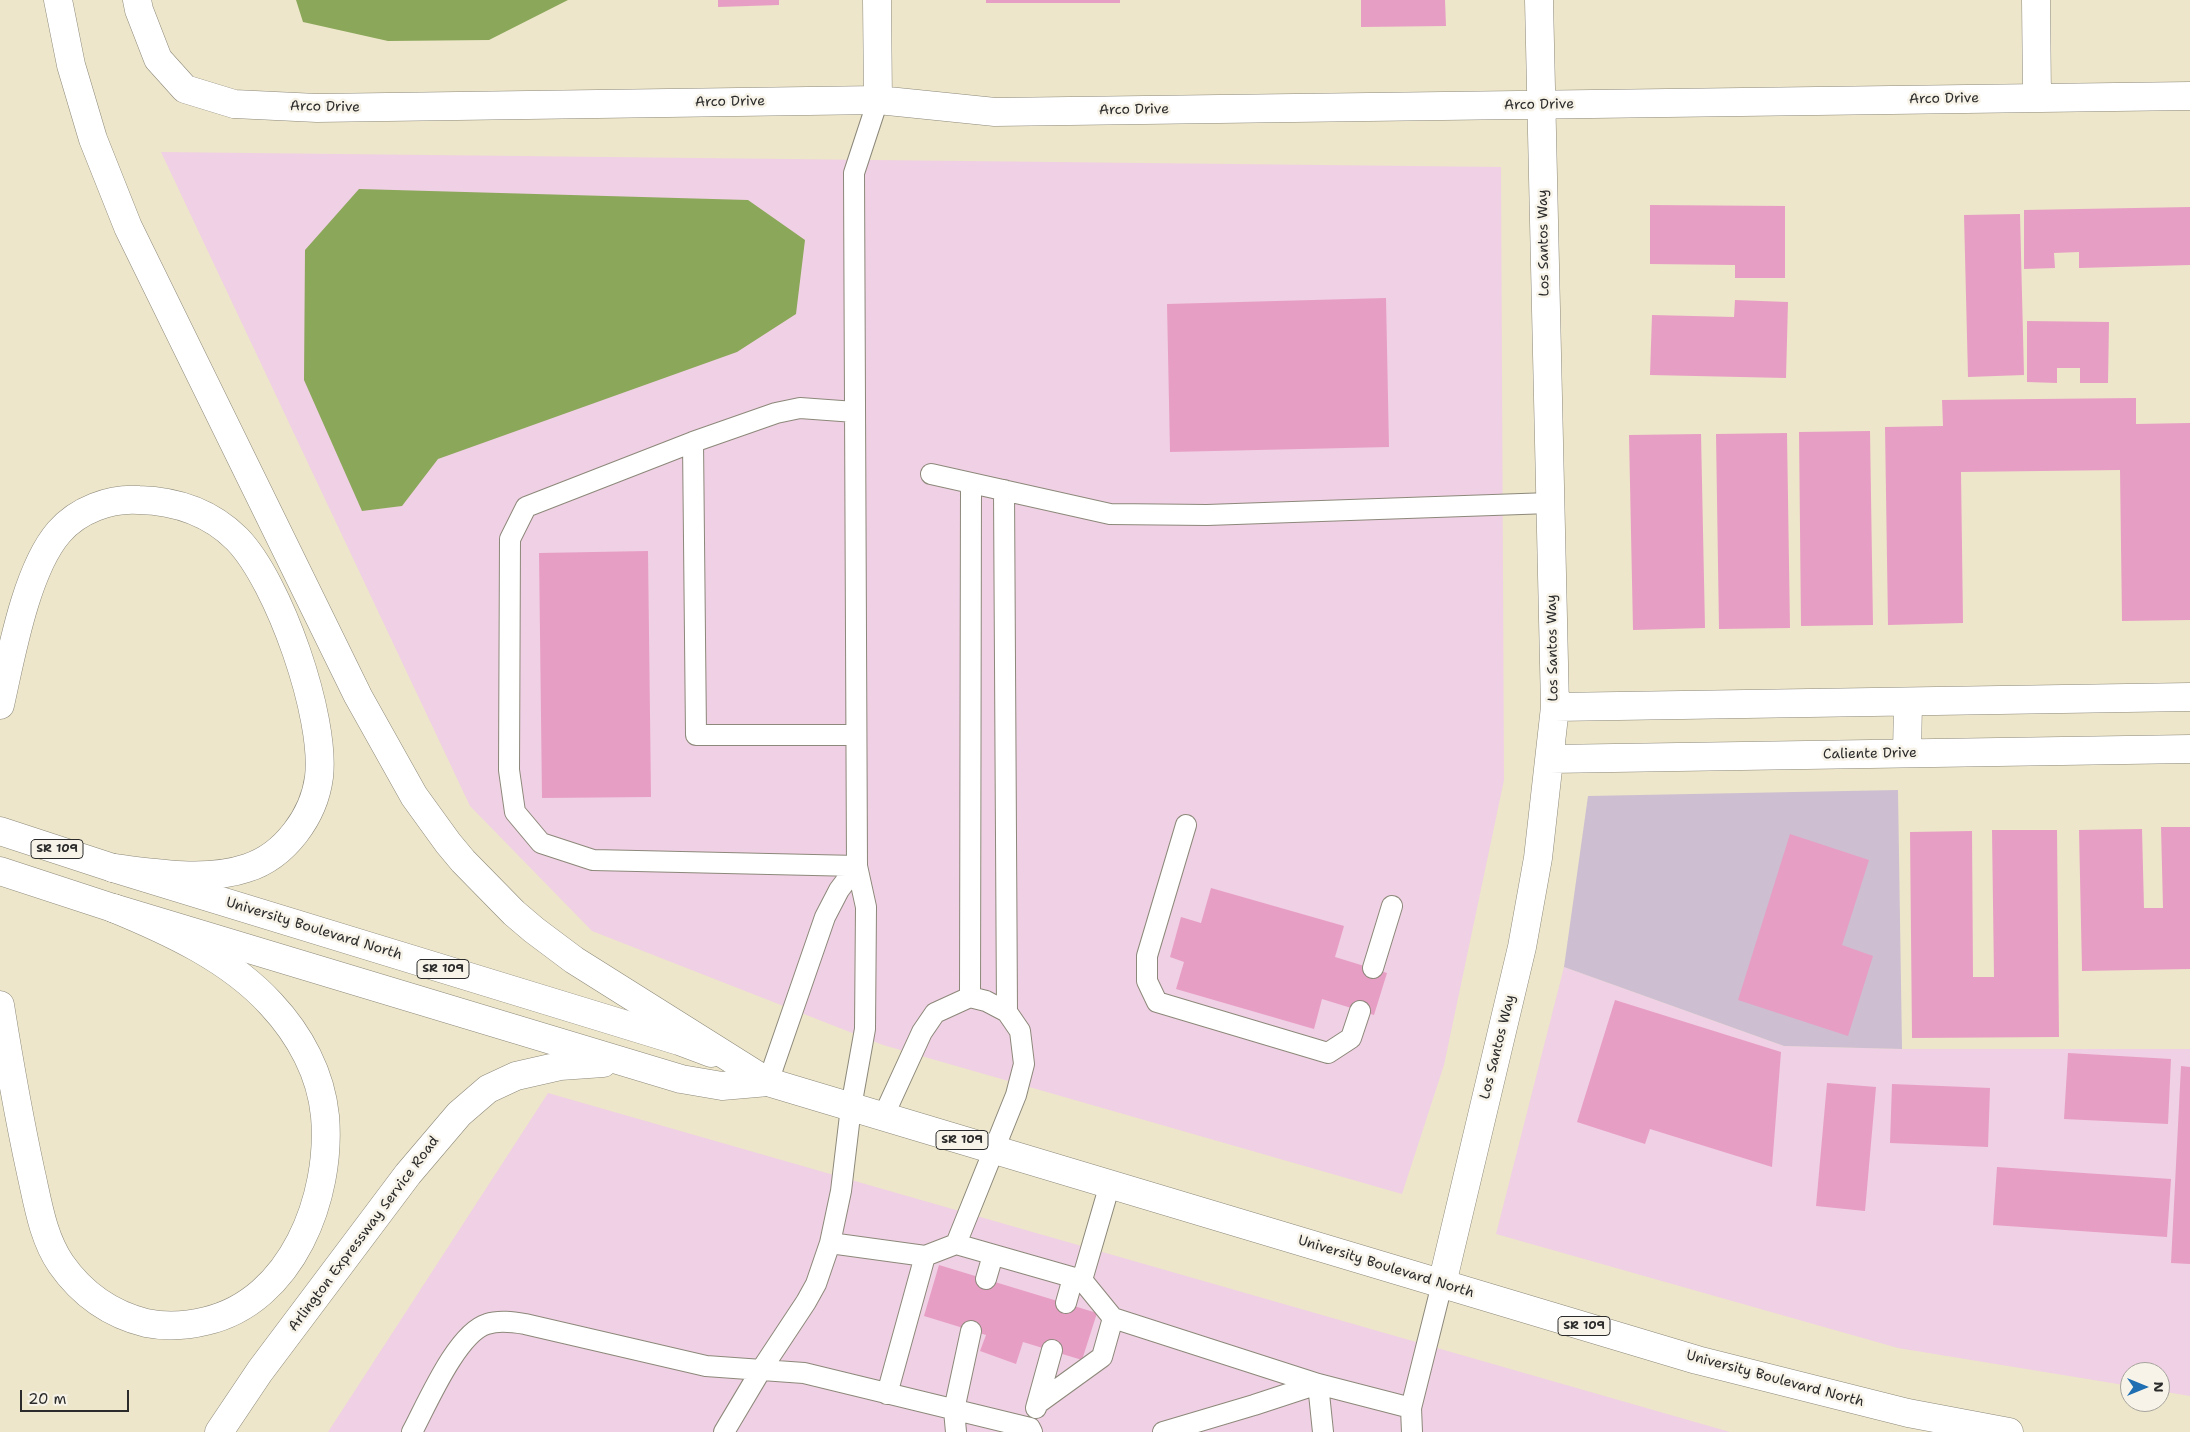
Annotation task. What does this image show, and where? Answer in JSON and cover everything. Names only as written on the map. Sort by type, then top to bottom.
[{"type":"main road","points":[[58,0],[71,65],[93,139],[128,227],[358,696],[414,796],[448,843],[464,861],[534,930],[574,960],[768,1082]]},
{"type":"main road","name":"Arco Drive","points":[[137,0],[158,59],[185,89],[234,104],[317,108],[878,100],[995,112],[2190,96]]},
{"type":"main road","points":[[877,0],[878,100]]},
{"type":"main road","name":"Los Santos Way","points":[[1442,1284],[1522,947],[1538,858],[1555,708],[1539,0]]},
{"type":"main road","points":[[2036,0],[2037,98]]},
{"type":"main road","points":[[0,705],[26,604],[41,560],[58,533],[86,511],[110,502],[133,499],[157,500],[181,506],[204,516],[226,530],[254,561],[271,593],[291,639],[300,664],[312,711],[319,764],[312,804],[299,826],[283,846],[259,864],[248,868],[225,873],[182,874],[113,868]]},
{"type":"main road","points":[[1555,708],[2190,697]]},
{"type":"main road","points":[[1907,753],[1908,703]]},
{"type":"main road","name":"Caliente Drive","points":[[1550,759],[2190,749]]},
{"type":"main road","name":"University Boulevard North","points":[[0,831],[113,868],[679,1042],[720,1057],[768,1082],[883,1117],[1774,1381],[1908,1414],[2009,1432]]},
{"type":"main road","name":"University Boulevard North","points":[[0,871],[113,908],[628,1064],[700,1084],[722,1086],[768,1082]]},
{"type":"main road","points":[[0,1005],[17,1106],[40,1213],[54,1253],[76,1282],[92,1298],[111,1310],[136,1320],[164,1325],[187,1325],[221,1317],[242,1307],[261,1294],[280,1273],[298,1246],[311,1216],[320,1183],[326,1148],[325,1116],[314,1070],[300,1042],[282,1016],[247,981],[196,948],[163,930],[113,908]]},
{"type":"main road","name":"Arlington Expressway Service Road","points":[[219,1432],[260,1371],[408,1174],[444,1131],[472,1102],[502,1082],[529,1072],[576,1064],[628,1064]]},
{"type":"lane","points":[[724,1432],[816,1284],[830,1243],[841,1191],[852,1107],[863,1047],[866,1007],[866,907],[857,866],[854,173],[878,100]]},
{"type":"lane","points":[[855,412],[788,410],[693,442],[526,507],[510,540],[509,770],[515,812],[541,843],[593,860],[857,866]]},
{"type":"lane","points":[[693,442],[696,735],[856,735]]},
{"type":"lane","points":[[932,474],[1110,514],[1217,515],[1550,503]]},
{"type":"lane","points":[[970,997],[971,483]]},
{"type":"lane","points":[[1004,490],[1007,1012]]},
{"type":"lane","points":[[1186,825],[1147,956],[1147,981],[1157,1002],[1328,1053],[1351,1038],[1360,1011]]},
{"type":"lane","points":[[768,1082],[831,903],[847,877],[857,866]]},
{"type":"lane","points":[[1373,968],[1392,906]]},
{"type":"lane","points":[[883,1117],[922,1032],[935,1013],[970,997],[986,1001],[1007,1012],[1020,1031],[1024,1064],[1016,1095],[956,1244]]},
{"type":"lane","points":[[1066,1303],[1077,1279],[1110,1184]]},
{"type":"lane","points":[[830,1243],[925,1256],[956,1244],[1077,1279],[1113,1318],[1318,1384],[1412,1408]]},
{"type":"lane","points":[[986,1279],[993,1255]]},
{"type":"lane","points":[[887,1394],[925,1256]]},
{"type":"lane","points":[[1412,1432],[1412,1408],[1442,1284]]},
{"type":"lane","points":[[1037,1404],[1102,1357],[1113,1318]]},
{"type":"lane","points":[[412,1432],[456,1351],[476,1329],[488,1323],[514,1322],[706,1366],[804,1373],[1031,1430],[1052,1350]]},
{"type":"lane","points":[[956,1432],[954,1410],[971,1330]]},
{"type":"lane","points":[[1163,1432],[1318,1384]]},
{"type":"lane","points":[[1318,1384],[1323,1432]]},
{"type":"shaded area","points":[[161,152],[1501,167],[1504,780],[1444,1065],[1402,1194],[883,1045],[592,931],[470,806]]},
{"type":"shaded area","points":[[1898,790],[1902,1049],[1784,1046],[1564,967],[1588,796]]},
{"type":"shaded area","points":[[1564,967],[1784,1046],[1902,1049],[2190,1049],[2190,1396],[2170,1393],[2170,1362],[2120,1362],[2120,1384],[1898,1348],[1496,1234]]},
{"type":"shaded area","points":[[548,1093],[1730,1432],[328,1432]]},
{"type":"green space","points":[[296,0],[568,0],[489,40],[388,41],[303,22]]},
{"type":"green space","points":[[359,189],[748,200],[805,240],[796,314],[737,352],[438,459],[402,506],[362,511],[304,380],[305,250]]},
{"type":"building","points":[[718,0],[779,0],[779,5],[718,7]]},
{"type":"building","points":[[986,0],[1120,0],[1120,3],[986,3]]},
{"type":"building","points":[[1361,0],[1445,0],[1446,26],[1361,27]]},
{"type":"building","points":[[1650,205],[1785,206],[1785,278],[1735,278],[1735,265],[1650,264]]},
{"type":"building","points":[[2190,207],[2190,265],[2079,268],[2079,252],[2054,253],[2055,268],[2024,269],[2024,210]]},
{"type":"building","points":[[2020,214],[2024,375],[1968,377],[1964,215]]},
{"type":"building","points":[[1386,298],[1389,447],[1170,452],[1167,304]]},
{"type":"building","points":[[1735,300],[1788,302],[1786,378],[1650,375],[1652,315],[1734,317]]},
{"type":"building","points":[[2027,321],[2109,322],[2108,383],[2080,383],[2080,368],[2057,368],[2057,383],[2027,382]]},
{"type":"building","points":[[2136,398],[2136,424],[2190,423],[2190,620],[2122,621],[2120,470],[1961,472],[1963,623],[1888,625],[1885,427],[1943,426],[1942,400]]},
{"type":"building","points":[[1870,431],[1873,625],[1801,626],[1799,432]]},
{"type":"building","points":[[1787,433],[1790,628],[1719,629],[1716,434]]},
{"type":"building","points":[[1701,434],[1705,628],[1633,630],[1629,435]]},
{"type":"building","points":[[648,551],[651,797],[542,798],[539,553]]},
{"type":"building","points":[[2161,827],[2190,827],[2190,969],[2082,971],[2079,830],[2142,829],[2144,908],[2163,908]]},
{"type":"building","points":[[1992,830],[2057,830],[2059,1037],[1912,1038],[1910,832],[1972,831],[1973,977],[1994,977]]},
{"type":"building","points":[[1790,834],[1869,860],[1842,945],[1873,956],[1848,1036],[1738,1000]]},
{"type":"building","points":[[1211,888],[1344,926],[1335,957],[1387,973],[1374,1015],[1322,999],[1314,1029],[1176,989],[1184,962],[1170,957],[1181,917],[1201,923]]},
{"type":"building","points":[[1615,1000],[1781,1052],[1772,1167],[1650,1129],[1645,1144],[1577,1122]]},
{"type":"building","points":[[2068,1053],[2171,1059],[2168,1124],[2064,1119]]},
{"type":"building","points":[[2181,1066],[2190,1067],[2190,1264],[2171,1263]]},
{"type":"building","points":[[1827,1083],[1876,1087],[1865,1211],[1816,1206]]},
{"type":"building","points":[[1892,1084],[1990,1088],[1988,1147],[1890,1143]]},
{"type":"building","points":[[1997,1167],[2171,1179],[2167,1237],[1993,1225]]},
{"type":"building","points":[[939,1265],[1097,1313],[1082,1360],[1023,1342],[1016,1364],[980,1351],[986,1335],[924,1316]]}]
